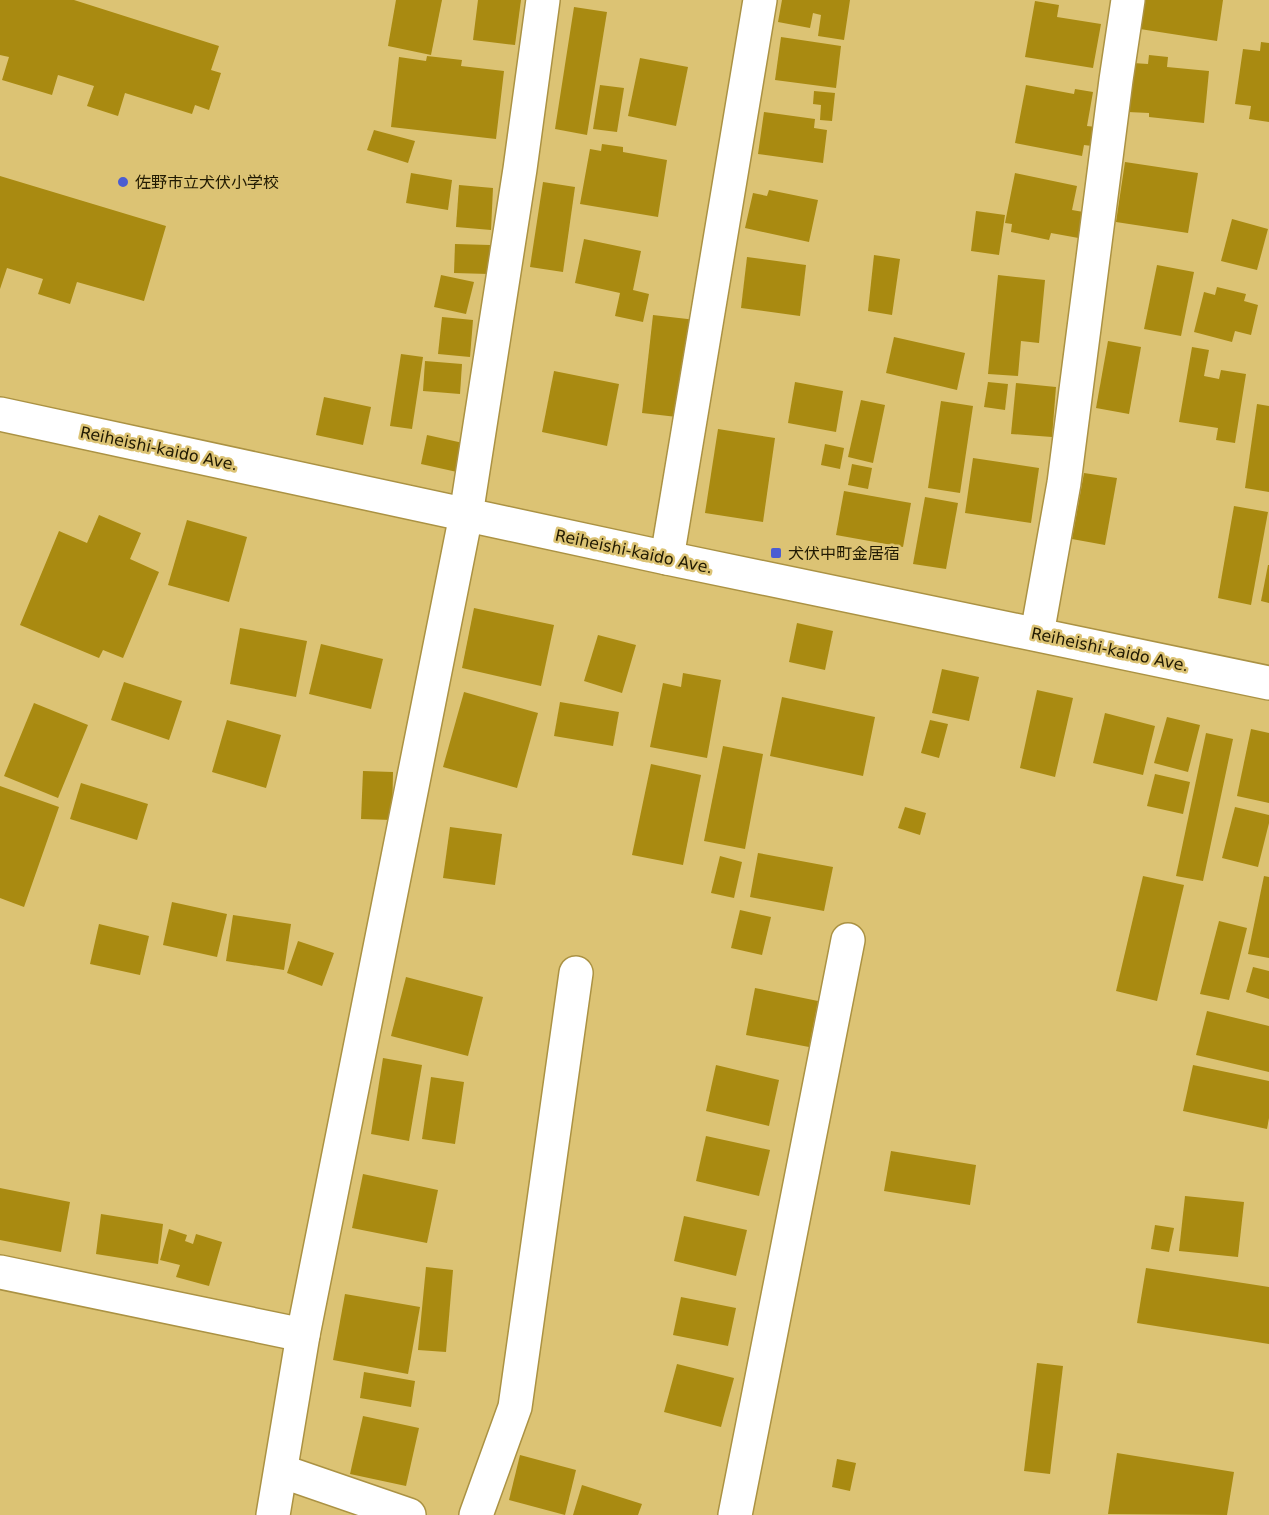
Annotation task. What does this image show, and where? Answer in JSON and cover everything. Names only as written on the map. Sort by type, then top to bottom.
[{"type":"street","points":[[273,1515],[303,1335],[466,515],[520,169],[543,0]]},
{"type":"street","points":[[667,558],[760,0]]},
{"type":"street","points":[[1037,634],[1064,483],[1128,0]]},
{"type":"street","name":"Reiheishi-kaido Ave.","points":[[0,414],[667,558],[1269,682]]},
{"type":"street","points":[[735,1515],[848,940]]},
{"type":"street","points":[[476,1515],[515,1407],[576,973]]},
{"type":"street","points":[[0,1272],[303,1335]]},
{"type":"street","points":[[280,1472],[409,1515]]},
{"type":"building","points":[[0,0],[74,0],[219,46],[211,70],[221,73],[209,110],[195,105],[192,114],[125,93],[118,116],[87,106],[94,86],[58,75],[52,95],[2,80],[9,57],[0,55]]},
{"type":"building","points":[[396,0],[442,0],[431,55],[388,46]]},
{"type":"building","points":[[478,0],[521,0],[515,45],[473,40]]},
{"type":"building","points":[[782,0],[850,0],[844,40],[818,36],[821,15],[813,13],[810,28],[778,22]]},
{"type":"building","points":[[1145,0],[1223,0],[1217,41],[1140,29]]},
{"type":"building","points":[[1035,1],[1059,5],[1057,17],[1101,24],[1093,68],[1025,57]]},
{"type":"building","points":[[574,7],[607,12],[587,135],[555,129]]},
{"type":"building","points":[[781,37],[841,46],[836,88],[775,80]]},
{"type":"building","points":[[1261,42],[1269,43],[1269,122],[1249,119],[1251,106],[1235,104],[1243,49],[1260,51]]},
{"type":"building","points":[[1149,55],[1168,57],[1167,67],[1209,71],[1204,123],[1149,117],[1149,113],[1128,112],[1133,63],[1148,64]]},
{"type":"building","points":[[427,56],[462,60],[461,66],[504,71],[496,139],[391,127],[399,57],[426,61]]},
{"type":"building","points":[[640,58],[688,67],[676,126],[628,116]]},
{"type":"building","points":[[600,85],[624,88],[617,132],[593,129]]},
{"type":"building","points":[[1026,85],[1074,94],[1075,89],[1093,92],[1087,126],[1096,127],[1092,146],[1084,145],[1082,156],[1015,143]]},
{"type":"building","points":[[814,91],[835,93],[832,121],[820,120],[821,105],[813,104]]},
{"type":"building","points":[[764,112],[815,119],[814,128],[827,130],[823,163],[758,154]]},
{"type":"building","points":[[374,130],[415,141],[408,163],[367,150]]},
{"type":"building","points":[[602,144],[623,147],[623,152],[667,160],[658,217],[580,204],[590,149],[601,151]]},
{"type":"building","points":[[1125,162],[1198,173],[1188,233],[1116,222]]},
{"type":"building","points":[[411,173],[452,180],[448,210],[406,203]]},
{"type":"building","points":[[1015,173],[1077,186],[1072,210],[1089,213],[1084,239],[1051,233],[1049,240],[1011,232],[1012,224],[1005,223]]},
{"type":"building","points":[[0,176],[166,226],[144,301],[77,282],[70,304],[38,294],[43,279],[7,268],[0,289]]},
{"type":"building","points":[[543,182],[575,187],[563,272],[530,267]]},
{"type":"building","points":[[459,185],[493,188],[491,230],[456,227]]},
{"type":"building","points":[[769,190],[818,200],[809,242],[745,228],[753,193],[767,196]]},
{"type":"building","points":[[976,211],[1005,215],[999,255],[971,251]]},
{"type":"building","points":[[1232,219],[1268,229],[1257,270],[1221,261]]},
{"type":"building","points":[[584,239],[641,251],[633,290],[649,294],[643,322],[615,316],[620,293],[575,283]]},
{"type":"building","points":[[455,244],[490,245],[489,274],[454,273]]},
{"type":"building","points":[[874,255],[900,259],[892,315],[868,311]]},
{"type":"building","points":[[747,257],[806,265],[800,316],[741,308]]},
{"type":"building","points":[[1157,265],[1194,272],[1181,336],[1144,329]]},
{"type":"building","points":[[441,275],[474,282],[466,314],[434,307]]},
{"type":"building","points":[[998,275],[1045,280],[1039,343],[1021,341],[1018,376],[988,374]]},
{"type":"building","points":[[1217,287],[1246,294],[1244,301],[1258,305],[1251,335],[1235,331],[1232,342],[1194,332],[1204,292],[1215,295]]},
{"type":"building","points":[[653,315],[696,320],[686,418],[642,413]]},
{"type":"building","points":[[442,317],[473,320],[470,357],[438,354]]},
{"type":"building","points":[[894,337],[965,353],[957,390],[886,373]]},
{"type":"building","points":[[1108,341],[1141,347],[1129,414],[1096,408]]},
{"type":"building","points":[[1192,347],[1209,350],[1204,376],[1219,379],[1221,370],[1246,374],[1235,443],[1216,440],[1218,428],[1179,422]]},
{"type":"building","points":[[401,354],[423,357],[412,429],[390,426]]},
{"type":"building","points":[[425,361],[462,364],[460,394],[423,391]]},
{"type":"building","points":[[554,371],[619,384],[607,446],[542,432]]},
{"type":"building","points":[[795,382],[843,391],[836,432],[788,423]]},
{"type":"building","points":[[988,382],[1008,384],[1005,410],[984,407]]},
{"type":"building","points":[[1016,383],[1056,387],[1052,437],[1011,434]]},
{"type":"building","points":[[324,397],[371,407],[363,445],[316,435]]},
{"type":"building","points":[[861,400],[885,405],[873,463],[848,457]]},
{"type":"building","points":[[941,401],[973,406],[960,493],[928,488]]},
{"type":"building","points":[[1257,404],[1269,406],[1269,492],[1245,488]]},
{"type":"building","points":[[718,429],[775,438],[763,522],[705,513]]},
{"type":"building","points":[[427,435],[463,443],[457,472],[421,464]]},
{"type":"building","points":[[825,444],[844,448],[840,469],[821,465]]},
{"type":"building","points":[[973,458],[1039,468],[1031,523],[965,513]]},
{"type":"building","points":[[852,464],[872,468],[868,489],[848,485]]},
{"type":"building","points":[[1084,473],[1117,478],[1105,545],[1072,539]]},
{"type":"building","points":[[844,491],[911,503],[903,547],[836,535]]},
{"type":"building","points":[[925,497],[958,503],[946,569],[913,564]]},
{"type":"building","points":[[1234,506],[1268,512],[1251,605],[1218,598]]},
{"type":"building","points":[[99,515],[141,533],[130,559],[159,572],[123,658],[103,650],[99,658],[20,625],[59,531],[87,543]]},
{"type":"building","points":[[187,520],[247,537],[229,602],[168,585]]},
{"type":"building","points":[[1269,565],[1269,603],[1261,601]]},
{"type":"building","points":[[474,608],[554,625],[541,686],[462,668]]},
{"type":"building","points":[[797,623],[833,631],[825,670],[789,662]]},
{"type":"building","points":[[240,628],[307,641],[296,697],[230,684]]},
{"type":"building","points":[[598,635],[636,645],[622,693],[584,681]]},
{"type":"building","points":[[321,644],[383,659],[371,709],[309,694]]},
{"type":"building","points":[[942,669],[979,677],[969,721],[932,713]]},
{"type":"building","points":[[683,673],[721,680],[707,758],[650,747],[663,683],[681,687]]},
{"type":"building","points":[[124,682],[182,701],[169,740],[111,720]]},
{"type":"building","points":[[1037,690],[1073,698],[1055,777],[1020,768]]},
{"type":"building","points":[[464,692],[538,713],[517,788],[443,767]]},
{"type":"building","points":[[782,697],[875,717],[863,776],[770,756]]},
{"type":"building","points":[[560,702],[619,712],[613,746],[554,736]]},
{"type":"building","points":[[34,703],[88,725],[58,798],[4,776]]},
{"type":"building","points":[[1105,713],[1155,726],[1143,775],[1093,763]]},
{"type":"building","points":[[1167,717],[1200,725],[1188,772],[1154,763]]},
{"type":"building","points":[[227,720],[281,735],[266,788],[212,772]]},
{"type":"building","points":[[930,720],[948,724],[939,758],[921,753]]},
{"type":"building","points":[[1251,729],[1269,733],[1269,803],[1237,796]]},
{"type":"building","points":[[1206,733],[1233,739],[1203,881],[1176,876]]},
{"type":"building","points":[[723,746],[763,754],[745,849],[704,841]]},
{"type":"building","points":[[651,764],[701,775],[683,865],[632,855]]},
{"type":"building","points":[[363,771],[393,772],[392,820],[361,819]]},
{"type":"building","points":[[1155,774],[1190,782],[1183,814],[1147,806]]},
{"type":"building","points":[[81,783],[148,804],[137,840],[70,819]]},
{"type":"building","points":[[0,786],[59,807],[24,907],[0,898]]},
{"type":"building","points":[[905,807],[926,813],[920,835],[898,828]]},
{"type":"building","points":[[1235,807],[1269,815],[1258,867],[1222,858]]},
{"type":"building","points":[[450,827],[502,834],[495,885],[443,878]]},
{"type":"building","points":[[758,853],[833,867],[824,911],[750,897]]},
{"type":"building","points":[[720,856],[742,862],[734,898],[711,893]]},
{"type":"building","points":[[1143,876],[1184,885],[1157,1001],[1116,991]]},
{"type":"building","points":[[1264,876],[1269,877],[1269,958],[1248,954]]},
{"type":"building","points":[[172,902],[227,914],[217,957],[163,945]]},
{"type":"building","points":[[740,910],[771,917],[762,955],[731,948]]},
{"type":"building","points":[[233,915],[291,924],[284,970],[226,961]]},
{"type":"building","points":[[1219,921],[1247,928],[1229,1000],[1200,994]]},
{"type":"building","points":[[99,924],[149,936],[140,975],[90,964]]},
{"type":"building","points":[[298,941],[334,953],[322,986],[287,973]]},
{"type":"building","points":[[1253,967],[1269,971],[1269,999],[1246,992]]},
{"type":"building","points":[[406,977],[483,997],[468,1056],[391,1036]]},
{"type":"building","points":[[755,988],[818,1001],[809,1047],[746,1035]]},
{"type":"building","points":[[1207,1011],[1269,1026],[1269,1072],[1196,1055]]},
{"type":"building","points":[[383,1058],[422,1065],[409,1141],[371,1134]]},
{"type":"building","points":[[716,1065],[779,1080],[769,1126],[706,1111]]},
{"type":"building","points":[[1193,1065],[1269,1081],[1267,1129],[1183,1111]]},
{"type":"building","points":[[431,1077],[464,1082],[455,1144],[422,1139]]},
{"type":"building","points":[[706,1136],[770,1150],[759,1196],[696,1181]]},
{"type":"building","points":[[891,1151],[976,1165],[970,1205],[884,1191]]},
{"type":"building","points":[[363,1174],[438,1190],[427,1243],[352,1228]]},
{"type":"building","points":[[0,1188],[70,1202],[61,1252],[0,1240]]},
{"type":"building","points":[[1185,1196],[1244,1202],[1238,1257],[1179,1251]]},
{"type":"building","points":[[101,1214],[163,1224],[158,1264],[96,1254]]},
{"type":"building","points":[[684,1216],[747,1230],[736,1276],[674,1261]]},
{"type":"building","points":[[1155,1225],[1174,1228],[1169,1252],[1151,1249]]},
{"type":"building","points":[[169,1229],[187,1235],[185,1241],[193,1244],[196,1234],[222,1242],[209,1286],[176,1277],[180,1265],[160,1260]]},
{"type":"building","points":[[426,1267],[453,1270],[446,1352],[418,1350]]},
{"type":"building","points":[[1146,1268],[1269,1287],[1269,1344],[1137,1323]]},
{"type":"building","points":[[345,1294],[420,1307],[408,1374],[333,1360]]},
{"type":"building","points":[[681,1297],[736,1308],[728,1346],[673,1335]]},
{"type":"building","points":[[1037,1363],[1063,1366],[1050,1474],[1024,1471]]},
{"type":"building","points":[[677,1364],[734,1378],[721,1427],[664,1412]]},
{"type":"building","points":[[364,1372],[415,1381],[411,1407],[360,1398]]},
{"type":"building","points":[[363,1416],[419,1428],[406,1486],[350,1474]]},
{"type":"building","points":[[1117,1453],[1234,1472],[1227,1515],[1108,1514]]},
{"type":"building","points":[[520,1455],[576,1470],[565,1515],[509,1500]]},
{"type":"building","points":[[837,1459],[856,1463],[850,1491],[832,1487]]},
{"type":"building","points":[[582,1485],[642,1504],[638,1515],[573,1515]]},
{"type":"place","name":"佐野市立犬伏小学校","points":[[123,182]]},
{"type":"place","name":"犬伏中町金居宿","points":[[776,553]]}]
